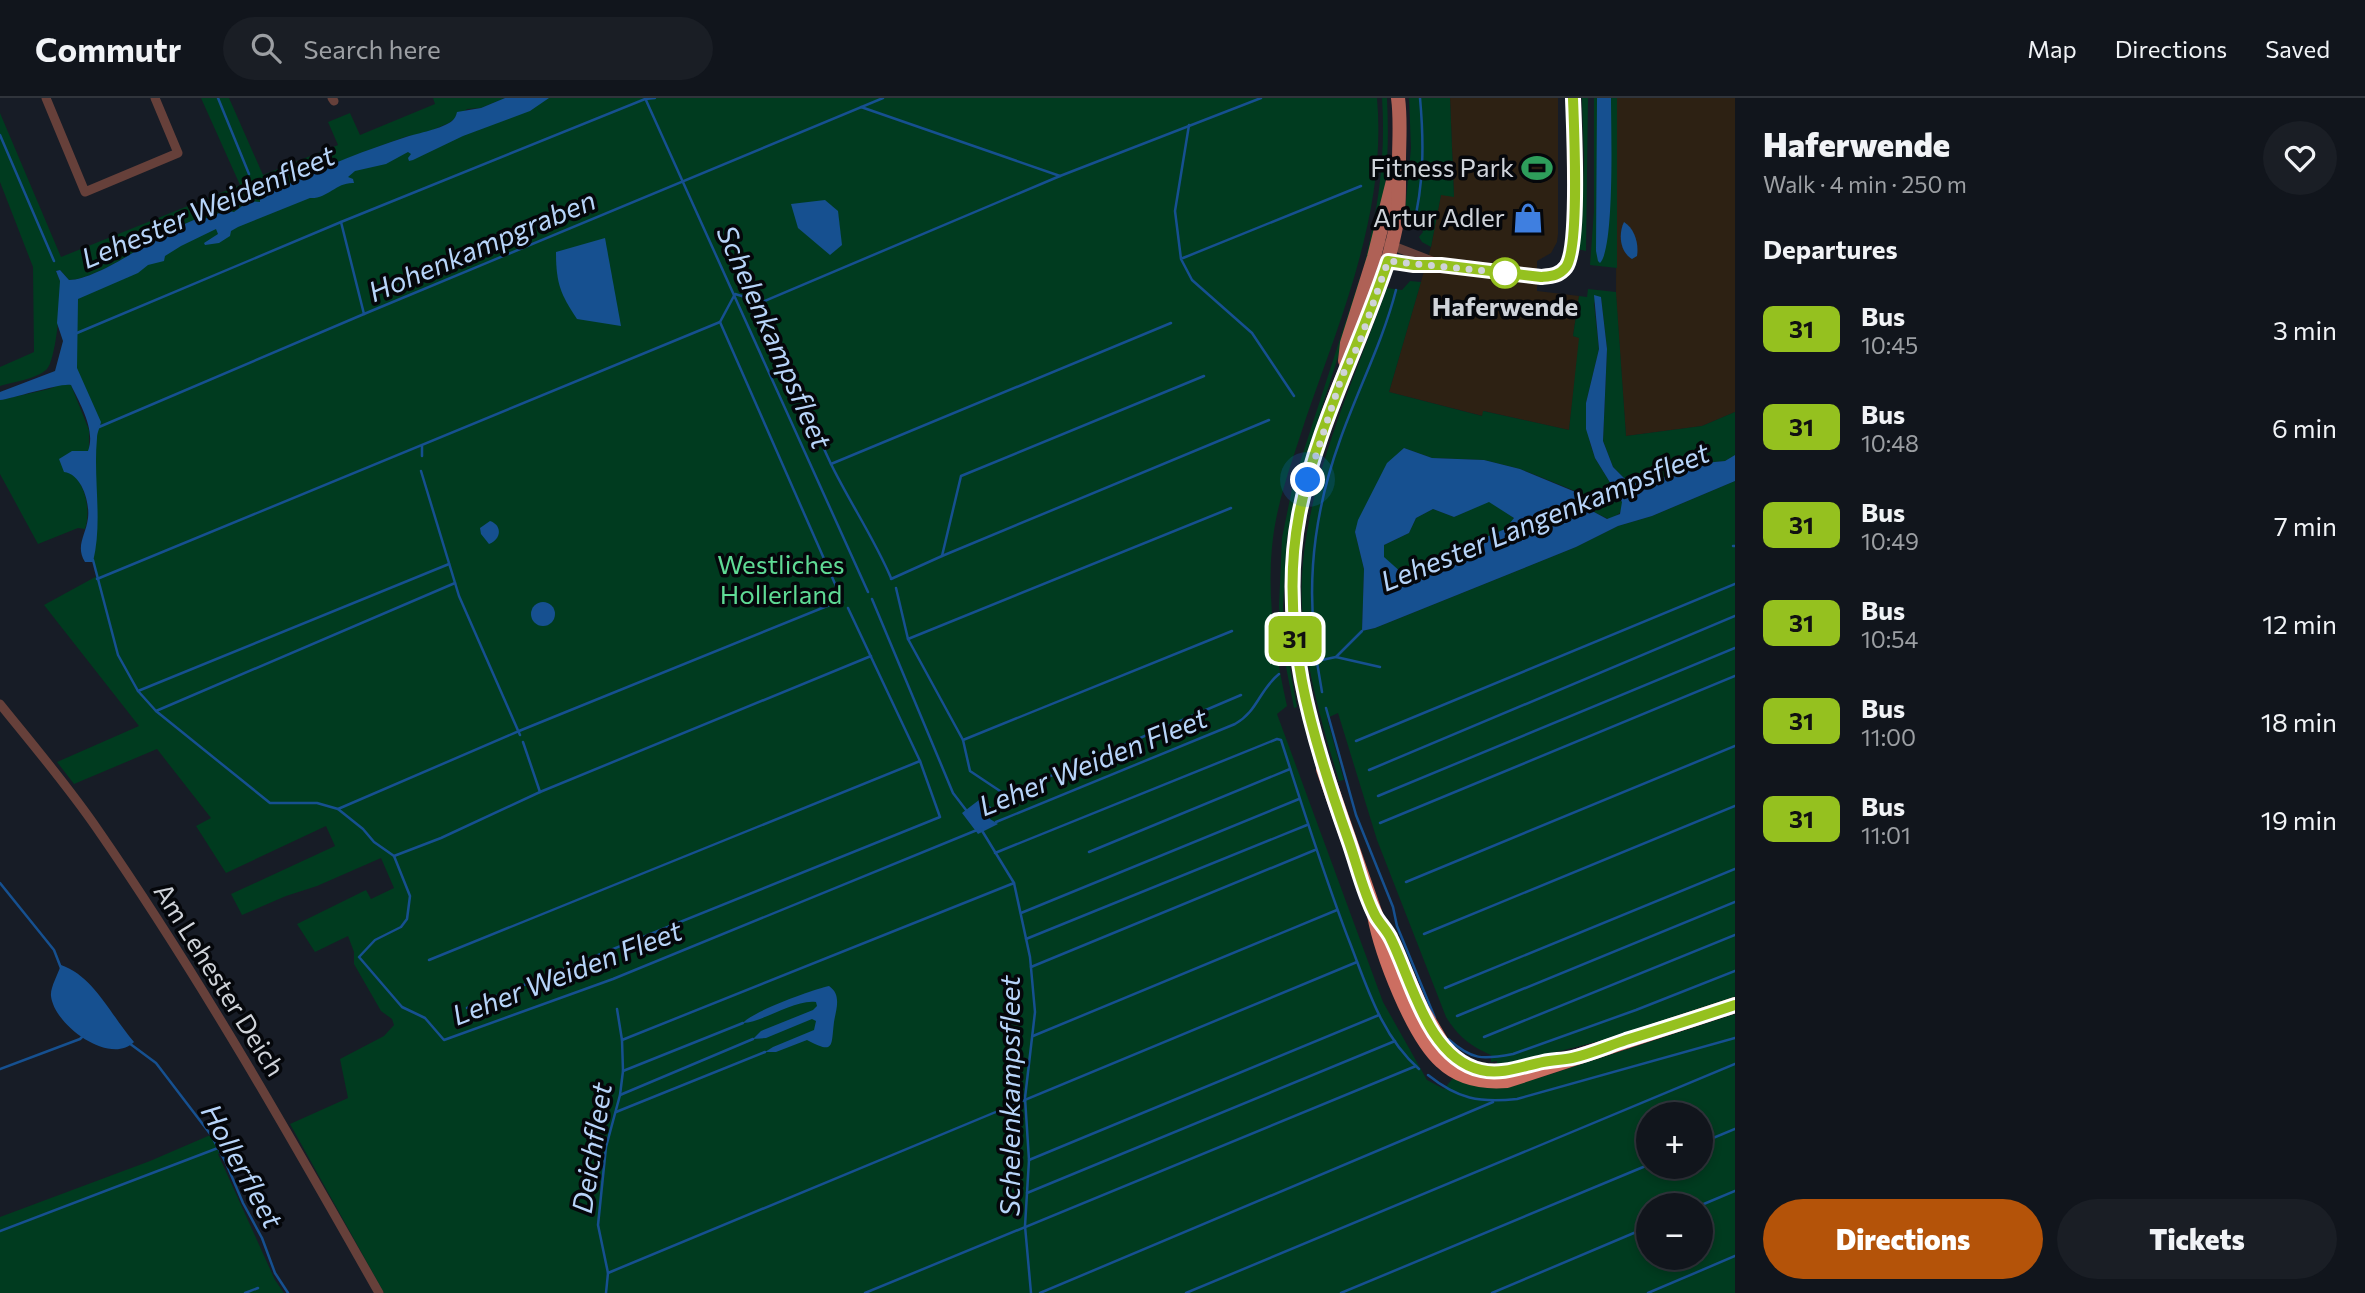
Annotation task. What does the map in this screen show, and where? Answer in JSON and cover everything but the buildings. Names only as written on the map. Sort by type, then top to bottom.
[{"type":"highway","points":[[1324,769],[1375,915],[1379,936],[1405,1000],[1416,1024],[1441,1061],[1457,1072],[1489,1081],[1507,1080],[1735,1005]]},
{"type":"main road","points":[[1324,769],[1299,673],[1292,612],[1293,562],[1299,514],[1308,480],[1342,376],[1359,344],[1385,243],[1399,154],[1398,98]]},
{"type":"street","points":[[46,98],[85,192],[178,153],[155,98]]},
{"type":"street","points":[[1381,259],[1414,265],[1441,265],[1541,277],[1555,276],[1565,267],[1571,255],[1574,216],[1573,98]]},
{"type":"street","points":[[1385,243],[1441,265]]},
{"type":"street","name":"Am Lehester Deich","points":[[0,704],[97,828],[159,922],[280,1117],[379,1293]]},
{"type":"shaded area","points":[[1450,98],[1558,98],[1558,234],[1551,253],[1537,261],[1537,291],[1579,296],[1573,336],[1580,338],[1569,430],[1484,411],[1483,416],[1389,392],[1431,247],[1441,194],[1454,196]]},
{"type":"shaded area","points":[[1617,98],[1735,98],[1735,412],[1702,426],[1626,436],[1616,297]]},
{"type":"green space","points":[[201,98],[229,98],[263,175],[338,145],[328,122],[350,113],[360,135],[435,104],[433,98],[505,98],[481,108],[467,109],[449,123],[421,135],[408,136],[305,175],[278,190],[271,190],[260,202],[243,205],[234,212],[196,219],[161,235],[91,275],[69,280],[60,270],[56,271],[60,281],[60,299],[56,341],[50,363],[47,369],[37,375],[0,386],[0,367],[34,352],[33,267],[0,182],[0,113],[61,257],[240,185]]},
{"type":"green space","name":"Westliches Hollerland","points":[[528,98],[1377,98],[1375,182],[1368,222],[1346,303],[1291,464],[1275,523],[1271,559],[1271,602],[1275,644],[1287,706],[1277,714],[1383,1002],[1427,1080],[1444,1089],[1454,1077],[1506,1086],[1542,1077],[1735,1014],[1735,1293],[384,1293],[290,1124],[348,1098],[340,1059],[384,1036],[394,1025],[392,1019],[381,1011],[354,964],[354,952],[348,936],[315,952],[297,924],[366,890],[371,899],[394,888],[381,858],[242,915],[231,894],[335,846],[326,826],[226,873],[196,826],[211,818],[157,749],[74,784],[57,762],[139,726],[44,605],[97,576],[91,554],[95,421],[73,374],[71,287]]},
{"type":"green space","points":[[1382,98],[1387,98],[1388,113],[1384,192],[1377,228],[1363,269],[1380,184]]},
{"type":"green space","points":[[1409,98],[1450,98],[1454,197],[1441,195],[1431,247],[1419,237],[1423,232],[1420,226],[1404,222],[1411,148]]},
{"type":"green space","points":[[1582,98],[1588,98],[1586,251],[1577,249],[1578,232],[1582,230]]},
{"type":"green space","points":[[1594,98],[1597,98],[1598,117],[1598,261],[1611,170],[1611,98],[1617,98],[1617,268],[1590,265],[1594,211]]},
{"type":"green space","points":[[1360,277],[1363,278],[1297,486],[1287,538],[1283,607],[1286,646],[1297,707],[1294,708],[1282,646],[1279,606],[1282,538],[1293,484]]},
{"type":"green space","points":[[1410,281],[1421,282],[1389,392],[1482,416],[1483,411],[1569,430],[1579,338],[1573,336],[1579,296],[1587,297],[1588,289],[1616,292],[1626,436],[1702,426],[1735,412],[1735,455],[1725,461],[1704,463],[1641,485],[1627,481],[1613,467],[1603,441],[1607,349],[1601,297],[1594,303],[1599,349],[1586,403],[1590,443],[1595,458],[1622,502],[1619,514],[1608,519],[1594,512],[1590,497],[1520,469],[1484,460],[1432,458],[1404,448],[1355,532],[1364,569],[1362,631],[1735,481],[1735,997],[1620,1036],[1512,1063],[1491,1062],[1491,1055],[1465,1040],[1446,1017],[1377,840],[1338,713],[1327,718],[1344,780],[1339,781],[1310,673],[1306,645],[1303,562],[1308,527],[1325,457],[1387,288],[1402,290]]},
{"type":"green space","points":[[64,383],[71,385],[89,430],[89,451],[72,451],[72,473],[84,492],[87,522],[85,529],[78,528],[38,544],[0,474],[0,400]]},
{"type":"green space","points":[[1489,501],[1514,518],[1506,529],[1401,573],[1383,557],[1384,545],[1409,533],[1416,518],[1433,509],[1454,517]]},
{"type":"green space","points":[[215,1133],[224,1151],[218,1154],[275,1280],[284,1293],[0,1293],[0,1217],[150,1161]]},
{"type":"water","points":[[505,98],[549,98],[530,111],[463,136],[413,160],[409,161],[411,154],[408,152],[386,164],[355,171],[348,177],[353,179],[354,183],[342,185],[322,196],[310,198],[238,227],[219,243],[205,245],[204,243],[218,234],[216,229],[181,246],[165,256],[164,261],[148,265],[138,273],[78,299],[77,368],[101,422],[96,454],[96,547],[93,562],[85,562],[81,546],[88,518],[86,497],[76,478],[64,472],[59,459],[72,451],[88,451],[90,443],[89,426],[71,385],[0,400],[0,392],[55,371],[63,341],[57,323],[60,281],[56,271],[60,270],[69,280],[91,275],[161,235],[196,219],[234,212],[249,201],[260,202],[260,199],[270,192],[332,164],[442,126],[452,121],[457,112],[481,108]]},
{"type":"water","points":[[1597,98],[1611,98],[1610,211],[1605,253],[1600,263],[1596,251]]},
{"type":"water","points":[[825,200],[838,211],[842,245],[830,255],[798,228],[791,204]]},
{"type":"water","points":[[1624,222],[1637,242],[1637,256],[1632,259],[1621,242]]},
{"type":"water","points":[[605,238],[621,326],[577,319],[558,280],[556,252]]},
{"type":"water","points":[[1594,295],[1601,297],[1607,349],[1603,441],[1613,467],[1627,481],[1641,485],[1704,463],[1725,461],[1735,455],[1735,481],[1362,631],[1364,569],[1355,532],[1358,520],[1387,463],[1404,448],[1432,458],[1484,460],[1520,469],[1590,498],[1594,512],[1607,519],[1620,514],[1622,502],[1595,458],[1586,429],[1586,403],[1599,349]],"holes":[[[1489,502],[1514,518],[1505,529],[1402,573],[1384,557],[1384,545],[1409,533],[1416,518],[1433,509],[1454,517]]]},
{"type":"water","points":[[490,521],[497,526],[499,532],[496,539],[489,544],[480,528]]},
{"type":"water","points":[[543,602],[551,606],[555,614],[551,622],[543,626],[535,622],[531,614],[535,606]]},
{"type":"water","points":[[979,800],[991,807],[990,819],[998,824],[978,834],[962,813]]},
{"type":"water","points":[[61,965],[73,970],[93,988],[134,1042],[124,1048],[111,1049],[98,1046],[72,1030],[54,1007],[51,996]]},
{"type":"water","points":[[829,986],[836,994],[837,1002],[830,1046],[823,1047],[807,1040],[776,1052],[765,1052],[814,1030],[816,1021],[812,1019],[766,1038],[753,1039],[761,1031],[813,1010],[817,1006],[816,1002],[799,1004],[743,1023],[770,1007]]},
{"type":"waterway","name":"Lehester Weidenfleet","points":[[218,98],[249,174]]},
{"type":"waterway","name":"Schelenkampsfleet","points":[[645,98],[868,592]]},
{"type":"waterway","points":[[77,333],[341,222],[645,99],[655,98]]},
{"type":"waterway","name":"Hohenkampgraben","points":[[99,427],[883,98]]},
{"type":"waterway","points":[[97,579],[720,322],[735,294],[762,302],[1060,176],[1261,98]]},
{"type":"waterway","name":"Lehester Langenkampsfleet","points":[[1413,227],[1422,163],[1420,98]]},
{"type":"waterway","points":[[861,107],[1060,176]]},
{"type":"waterway","points":[[1189,125],[1175,211],[1181,259],[1192,280],[1252,333],[1294,396]]},
{"type":"waterway","points":[[0,135],[54,261]]},
{"type":"waterway","points":[[1183,258],[1361,186]]},
{"type":"waterway","points":[[341,222],[364,314]]},
{"type":"waterway","name":"Lehester Langenkampsfleet","points":[[1322,692],[1313,627],[1316,534],[1340,440],[1396,290]]},
{"type":"waterway","points":[[762,302],[831,464],[891,578]]},
{"type":"waterway","points":[[720,322],[843,602]]},
{"type":"waterway","points":[[831,464],[1171,323]]},
{"type":"waterway","points":[[942,556],[961,476],[1204,376]]},
{"type":"waterway","points":[[891,579],[1269,420]]},
{"type":"waterway","points":[[422,446],[422,456]]},
{"type":"waterway","points":[[421,471],[459,596],[520,735]]},
{"type":"waterway","points":[[908,639],[1231,508]]},
{"type":"waterway","name":"Leher Weiden Fleet","points":[[93,560],[118,655],[138,691],[156,711],[270,803],[317,803],[338,809],[363,829],[374,842],[394,856],[410,896],[407,919],[401,927],[375,940],[359,957],[402,1007],[425,1018],[444,1040],[613,979],[977,830]]},
{"type":"waterway","points":[[138,691],[449,564]]},
{"type":"waterway","points":[[156,711],[455,583]]},
{"type":"waterway","points":[[1356,741],[1735,584]]},
{"type":"waterway","points":[[896,588],[908,639],[963,740],[970,771],[1006,795],[1241,695]]},
{"type":"waterway","name":"Schelenkampsfleet","points":[[872,599],[953,793],[966,810]]},
{"type":"waterway","points":[[338,809],[519,731],[842,600]]},
{"type":"waterway","points":[[467,1008],[940,817],[920,761],[848,608]]},
{"type":"waterway","points":[[1369,770],[1735,616]]},
{"type":"waterway","points":[[963,740],[1232,631]]},
{"type":"waterway","name":"Lehester Langenkampsfleet","points":[[1312,662],[1336,657],[1362,631]]},
{"type":"waterway","points":[[1378,796],[1735,648]]},
{"type":"waterway","points":[[394,856],[441,838],[540,792],[871,656]]},
{"type":"waterway","points":[[1336,657],[1380,667]]},
{"type":"waterway","name":"Leher Weiden Fleet","points":[[996,822],[1235,724],[1249,713],[1279,674]]},
{"type":"waterway","points":[[1380,823],[1735,676]]},
{"type":"waterway","points":[[1326,708],[1356,815],[1435,1018]]},
{"type":"waterway","points":[[995,853],[1277,739],[1281,740],[1331,893],[1370,994],[1385,1027],[1419,1069]]},
{"type":"waterway","points":[[523,742],[540,792]]},
{"type":"waterway","points":[[1406,882],[1735,746]]},
{"type":"waterway","points":[[429,960],[920,761]]},
{"type":"waterway","points":[[1089,852],[1290,769]]},
{"type":"waterway","points":[[1021,913],[1299,799]]},
{"type":"waterway","points":[[1424,934],[1735,806]]},
{"type":"waterway","points":[[1026,939],[1307,825]]},
{"type":"waterway","name":"Schelenkampsfleet","points":[[981,829],[1014,883],[1030,957],[1035,1012],[1025,1098],[1029,1160],[1025,1226],[1031,1293]]},
{"type":"waterway","points":[[1031,967],[1315,850]]},
{"type":"waterway","points":[[1445,988],[1735,869]]},
{"type":"waterway","name":"Hollerfleet","points":[[0,883],[54,950],[61,968]]},
{"type":"waterway","points":[[622,1040],[1014,883]]},
{"type":"waterway","points":[[1457,1016],[1735,902]]},
{"type":"waterway","points":[[1033,1036],[1337,910]]},
{"type":"waterway","points":[[1484,1037],[1735,935]]},
{"type":"waterway","points":[[608,1273],[1357,962]]},
{"type":"waterway","points":[[1448,1039],[1478,1057],[1513,1054],[1735,971]]},
{"type":"waterway","name":"Deichfleet","points":[[606,1293],[608,1273],[598,1225],[606,1147],[620,1095],[623,1071],[617,1009]]},
{"type":"waterway","points":[[1029,1160],[1379,1015]]},
{"type":"waterway","points":[[623,1071],[743,1023]]},
{"type":"waterway","points":[[0,1069],[80,1039],[84,1035]]},
{"type":"waterway","points":[[1428,1075],[1449,1089],[1470,1098],[1517,1099],[1735,1038]]},
{"type":"waterway","points":[[620,1095],[753,1039]]},
{"type":"waterway","points":[[1027,1193],[1395,1041]]},
{"type":"waterway","name":"Hollerfleet","points":[[129,1043],[156,1063],[211,1135],[262,1238],[275,1273],[288,1293]]},
{"type":"waterway","points":[[616,1112],[765,1052]]},
{"type":"waterway","points":[[1186,1293],[1735,1064]]},
{"type":"waterway","points":[[865,1293],[1416,1066]]},
{"type":"waterway","points":[[1040,1293],[1493,1102]]},
{"type":"waterway","points":[[1713,1138],[1735,1129]]},
{"type":"waterway","points":[[0,1231],[218,1148]]},
{"type":"waterway","points":[[1341,1293],[1636,1170]]},
{"type":"waterway","points":[[1713,1200],[1735,1191]]},
{"type":"waterway","points":[[1492,1293],[1636,1232]]},
{"type":"waterway","points":[[1648,1293],[1735,1256]]},
{"type":"waterway","points":[[245,1293],[258,1288]]},
{"type":"bus line","name":"31","points":[[1573,98],[1574,216],[1571,255],[1565,267],[1555,276],[1541,277],[1388,261],[1359,344],[1342,376],[1299,514],[1293,562],[1292,612],[1299,673],[1324,769],[1375,915],[1390,936],[1421,1009],[1439,1041],[1452,1056],[1466,1065],[1499,1072],[1571,1058],[1735,1005]]},
{"type":"place","name":"Fitness Park","points":[[1537,168]]},
{"type":"place","name":"Artur Adler","points":[[1528,218]]},
{"type":"place","name":"Haferwende","points":[[1505,273]]},
{"type":"route","points":[[1308,480],[1342,376],[1359,344],[1388,261],[1505,273]]}]
